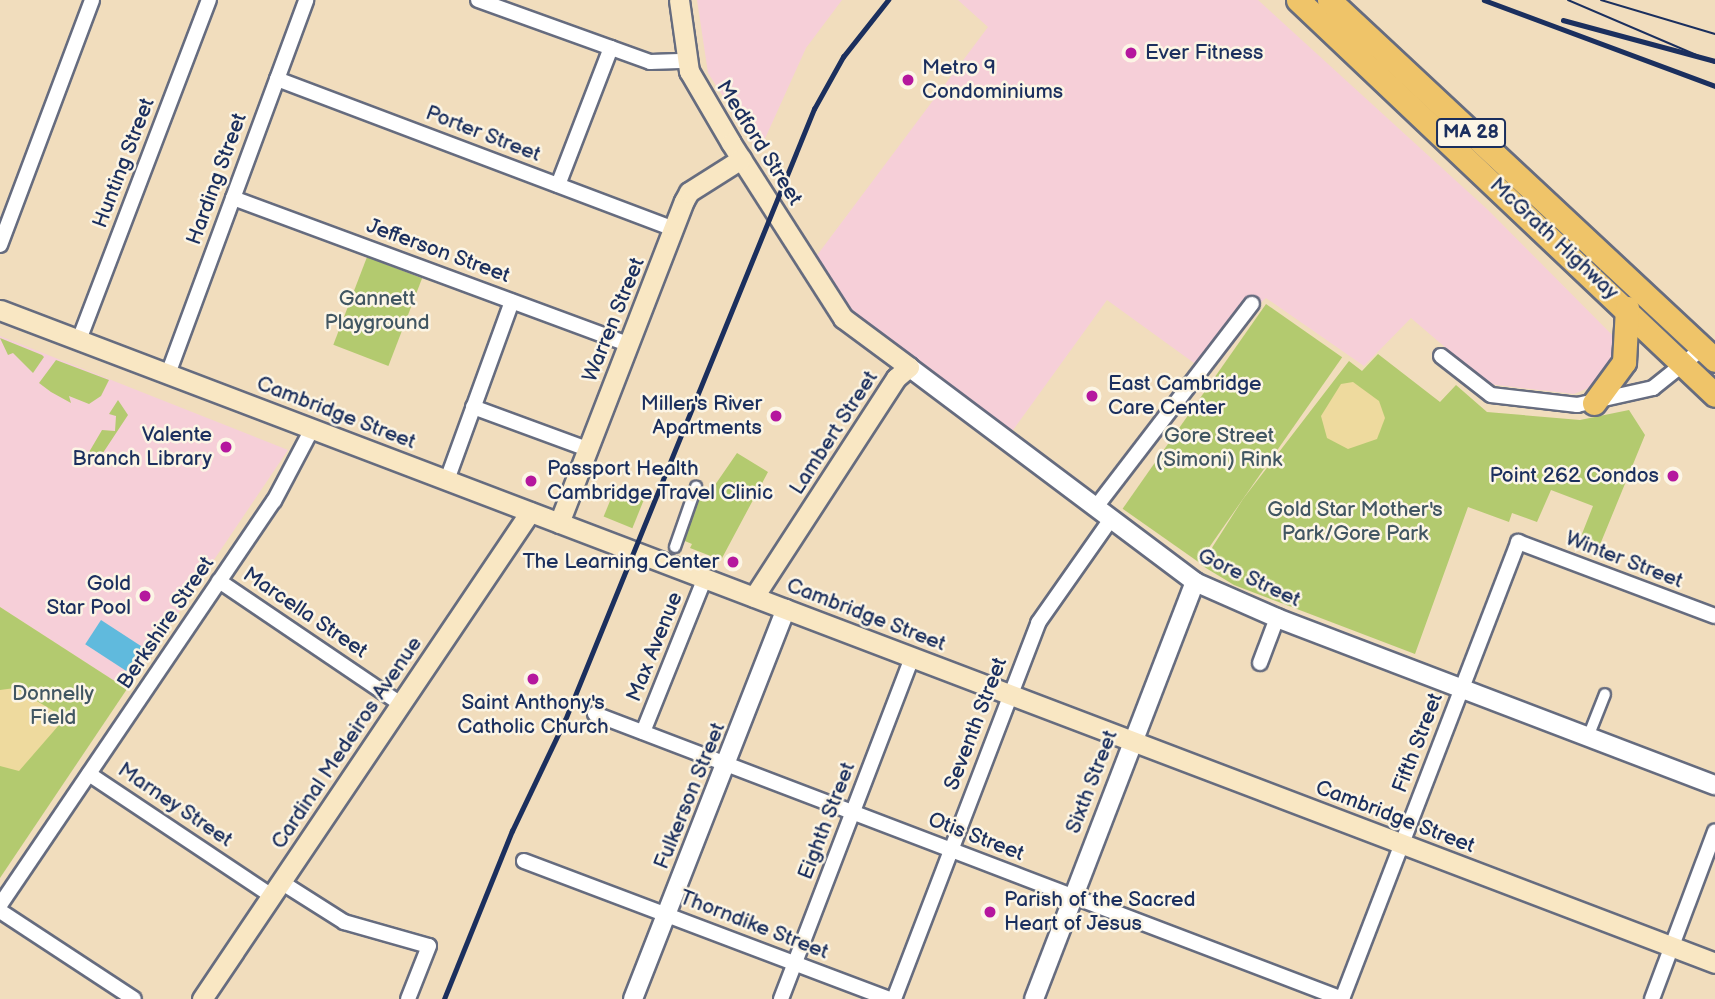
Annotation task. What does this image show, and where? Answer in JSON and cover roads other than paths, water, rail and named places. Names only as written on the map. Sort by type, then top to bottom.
[{"type":"highway","name":"McGrath Highway","points":[[1298,0],[1685,365]]},
{"type":"highway","name":"McGrath Highway","points":[[1329,0],[1709,354]]},
{"type":"highway","points":[[1594,403],[1624,362],[1627,308]]},
{"type":"highway","name":"MA 28","points":[[1685,365],[1715,395]]},
{"type":"main road","name":"Medford Street","points":[[679,0],[687,61],[741,159],[830,298]]},
{"type":"main road","name":"Warren Street","points":[[559,523],[689,192],[741,159]]},
{"type":"main road","name":"Gore Street","points":[[830,298],[843,318],[909,367]]},
{"type":"main road","name":"Cambridge Street","points":[[0,310],[1715,962]]},
{"type":"main road","name":"Lambert Street","points":[[754,597],[896,378],[909,367]]},
{"type":"main road","name":"Cardinal Medeiros Avenue","points":[[202,999],[530,512]]},
{"type":"street","points":[[0,245],[92,0]]},
{"type":"street","name":"Hunting Street","points":[[79,340],[209,0]]},
{"type":"street","name":"Harding Street","points":[[168,374],[306,0]]},
{"type":"street","points":[[478,0],[659,64],[687,61]]},
{"type":"street","points":[[558,185],[611,48]]},
{"type":"street","name":"Porter Street","points":[[277,79],[674,229]]},
{"type":"street","name":"Jefferson Street","points":[[233,198],[628,344]]},
{"type":"street","points":[[447,480],[512,301]]},
{"type":"street","points":[[1096,507],[1252,304]]},
{"type":"street","points":[[1441,355],[1491,395],[1594,403],[1653,388],[1685,365],[1709,354]]},
{"type":"street","name":"Gore Street","points":[[909,367],[1195,582],[1277,618],[1715,785]]},
{"type":"street","points":[[473,407],[587,449]]},
{"type":"street","name":"Berkshire Street","points":[[0,905],[274,501],[312,429]]},
{"type":"street","points":[[675,547],[696,487]]},
{"type":"street","name":"Seventh Street","points":[[894,999],[1038,623],[1111,519]]},
{"type":"street","name":"Winter Street","points":[[1518,542],[1715,616]]},
{"type":"street","name":"Fifth Street","points":[[1342,999],[1518,542]]},
{"type":"street","name":"Max Avenue","points":[[643,732],[705,578]]},
{"type":"street","name":"Marcella Street","points":[[219,581],[401,704]]},
{"type":"street","name":"Sixth Street","points":[[1034,999],[1195,582]]},
{"type":"street","name":"Fulkerson Street","points":[[633,999],[786,609]]},
{"type":"street","points":[[1260,663],[1277,618]]},
{"type":"street","name":"Eighth Street","points":[[781,999],[912,657]]},
{"type":"street","points":[[1588,737],[1605,694]]},
{"type":"street","name":"Otis Street","points":[[596,714],[1342,999]]},
{"type":"street","name":"Marney Street","points":[[89,774],[277,889],[344,922],[429,946],[408,999]]},
{"type":"street","points":[[1652,999],[1715,831]]},
{"type":"street","name":"Thorndike Street","points":[[524,861],[889,999]]},
{"type":"street","points":[[0,911],[134,999]]},
{"type":"water","points":[[101,620],[142,647],[126,671],[85,644]]},
{"type":"tram line","points":[[1568,0],[1715,63]]},
{"type":"tram line","points":[[1601,0],[1715,34]]},
{"type":"railway","points":[[444,999],[512,831],[565,720],[814,109],[843,57],[888,0]]},
{"type":"railway","points":[[1484,0],[1715,86]]},
{"type":"railway","points":[[1563,20],[1715,61]]},
{"type":"place","name":"Ever Fitness","points":[[1131,53]]},
{"type":"place","name":"Metro 9 Condominiums","points":[[908,80]]},
{"type":"place","name":"East Cambridge Care Center","points":[[1092,396]]},
{"type":"place","name":"Miller's River Apartments","points":[[776,416]]},
{"type":"place","name":"Valente Branch Library","points":[[226,447]]},
{"type":"place","name":"Point 262 Condos","points":[[1673,476]]},
{"type":"place","name":"Passport Health Cambridge Travel Clinic","points":[[531,481]]},
{"type":"place","name":"The Learning Center","points":[[733,562]]},
{"type":"place","name":"Gold Star Pool","points":[[145,596]]},
{"type":"place","name":"Saint Anthony's Catholic Church","points":[[533,679]]},
{"type":"place","name":"Parish of the Sacred Heart of Jesus","points":[[990,912]]},
{"type":"park label","name":"Gannett Playground","points":[[377,311]]},
{"type":"park label","name":"Gore Street (Simoni) Rink","points":[[1219,448]]},
{"type":"park label","name":"Gold Star Mother's Park/Gore Park","points":[[1355,522]]},
{"type":"park label","name":"Donnelly Field","points":[[53,706]]}]
